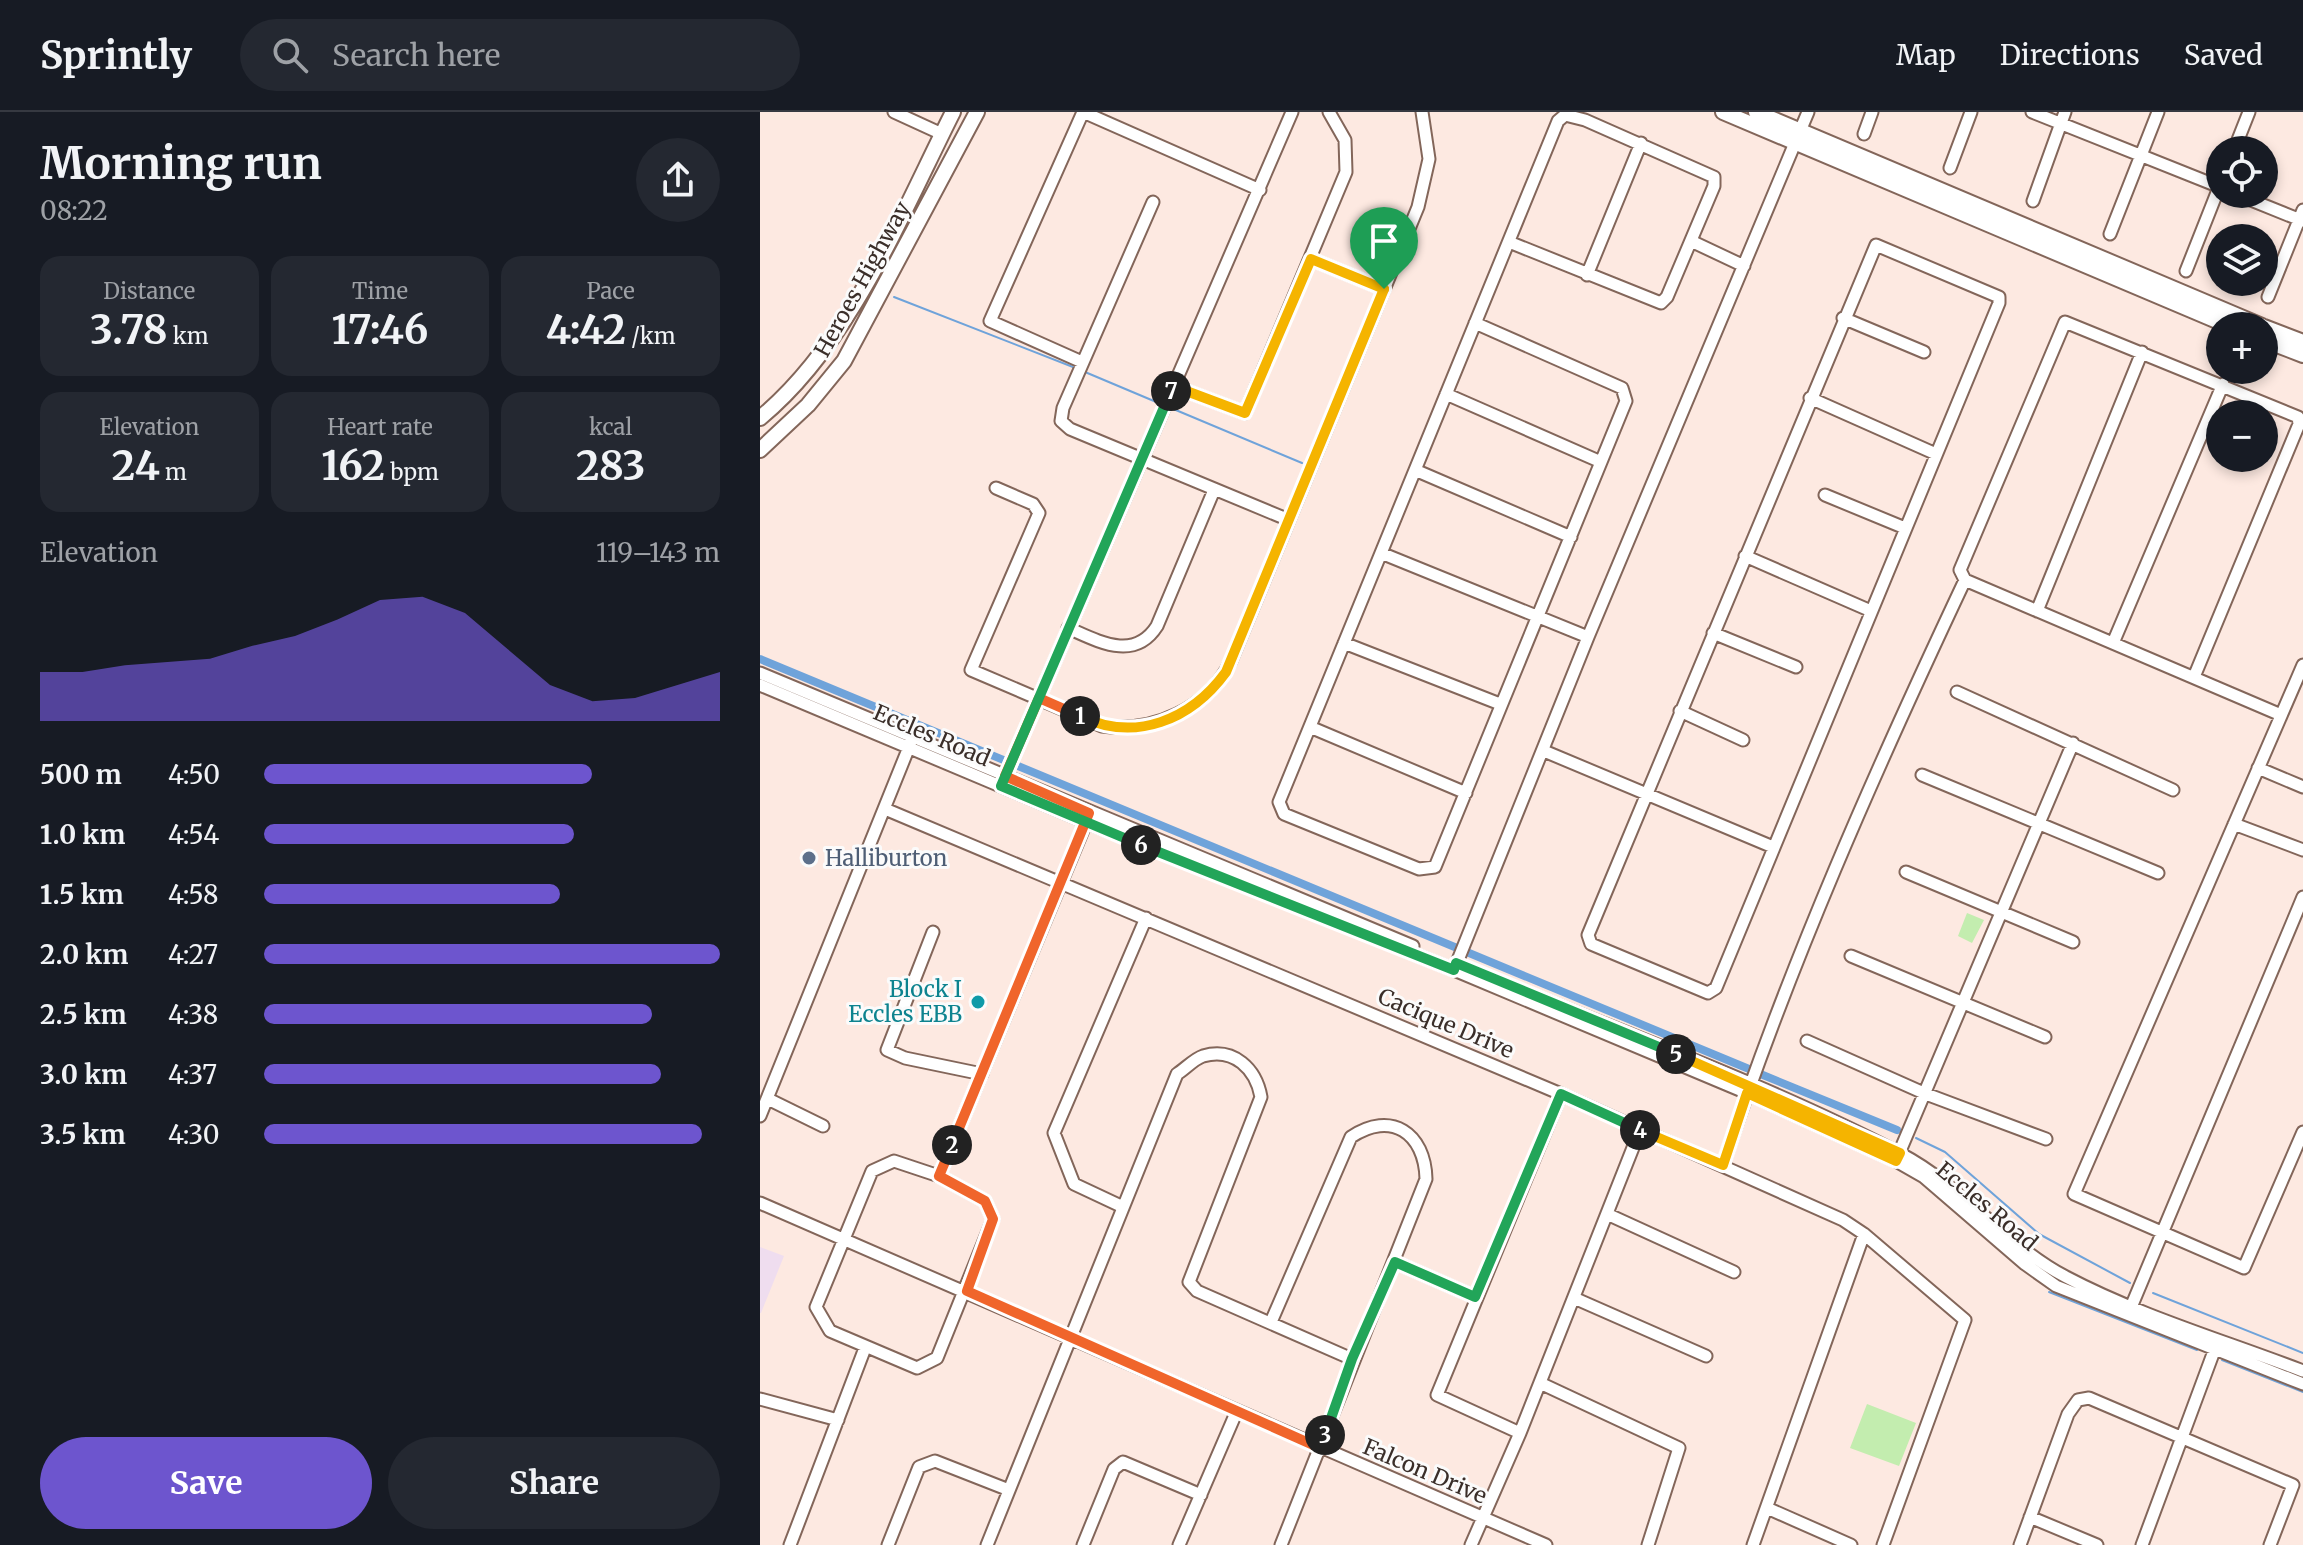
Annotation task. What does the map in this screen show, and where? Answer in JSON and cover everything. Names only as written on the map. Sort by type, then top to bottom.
[{"type":"main road","name":"Heroes Highway","points":[[760,418],[785,397],[822,352],[857,297],[953,112]]},
{"type":"main road","name":"Heroes Highway","points":[[760,450],[808,405],[844,361],[977,112]]},
{"type":"main road","points":[[1723,112],[1802,127],[2206,315]]},
{"type":"main road","points":[[1756,112],[1802,127],[2231,312]]},
{"type":"main road","points":[[2278,332],[2303,342]]},
{"type":"main road","points":[[2278,345],[2303,355]]},
{"type":"street","points":[[894,112],[942,134]]},
{"type":"street","points":[[1082,362],[990,321],[1083,112],[1260,190]]},
{"type":"street","points":[[1003,781],[1292,112]]},
{"type":"street","points":[[1173,386],[1245,413],[1341,188],[1348,160],[1345,140],[1329,112]]},
{"type":"street","points":[[996,488],[1033,504],[1039,513],[971,670],[1102,726],[1113,728],[1158,723],[1185,711],[1226,672],[1424,190],[1429,159],[1422,112]]},
{"type":"street","points":[[1864,134],[1872,112]]},
{"type":"street","points":[[1950,168],[1971,112]]},
{"type":"street","points":[[2032,112],[2063,118],[2141,156],[2206,181]]},
{"type":"street","points":[[2110,234],[2158,112]]},
{"type":"street","points":[[2240,136],[2250,113]]},
{"type":"street","points":[[1475,323],[1622,388],[1626,401],[1435,867],[1428,870],[1284,814],[1279,802],[1475,323],[1509,242],[1558,121],[1565,115],[1641,143],[1714,177],[1714,186],[1691,241],[1667,297],[1661,303],[1509,242]]},
{"type":"street","points":[[2033,201],[2063,118]]},
{"type":"street","points":[[1455,967],[1588,637],[1802,127]]},
{"type":"street","points":[[1587,275],[1641,143]]},
{"type":"street","points":[[1153,202],[1082,362],[1060,415],[1061,421],[1070,429],[1289,520]]},
{"type":"street","points":[[2186,271],[2211,208]]},
{"type":"street","points":[[2268,297],[2302,217],[2276,208]]},
{"type":"street","points":[[1691,241],[1744,266]]},
{"type":"street","points":[[1876,245],[1999,297],[1716,988],[1708,993],[1591,944],[1588,939],[1843,318],[1876,245]]},
{"type":"street","points":[[1311,259],[1384,289]]},
{"type":"street","points":[[1843,318],[1924,352]]},
{"type":"street","points":[[2206,377],[2069,322],[2062,325],[1960,570],[1965,580],[2281,715]]},
{"type":"street","points":[[2037,611],[2142,352]]},
{"type":"street","points":[[2113,643],[2223,384],[2295,414],[2299,424],[2194,677]]},
{"type":"street","points":[[1446,394],[1601,462]]},
{"type":"street","points":[[1810,398],[1936,454]]},
{"type":"street","points":[[1415,470],[1571,537]]},
{"type":"street","points":[[1068,628],[1116,647],[1146,639],[1157,626],[1214,490]]},
{"type":"street","points":[[1825,495],[1905,528]]},
{"type":"street","points":[[1381,553],[1588,637]]},
{"type":"street","points":[[1745,556],[1871,611]]},
{"type":"street","points":[[1723,1165],[1748,1089],[1857,821],[1965,580]]},
{"type":"street","points":[[1713,633],[1796,667]]},
{"type":"street","points":[[1344,643],[1500,704]]},
{"type":"street","points":[[2303,665],[2299,686],[2281,715],[2074,1194],[2244,1268],[2303,1132]]},
{"type":"street","name":"Eccles Road","points":[[760,673],[911,743]]},
{"type":"street","name":"Eccles Road","points":[[760,685],[911,743],[1455,967],[1748,1089],[1929,1170],[2041,1262],[2066,1277],[2130,1311],[2216,1344],[2303,1384]]},
{"type":"street","points":[[1957,692],[2173,790]]},
{"type":"street","points":[[1680,711],[1743,740]]},
{"type":"street","points":[[1310,727],[1466,793]]},
{"type":"street","points":[[760,1116],[911,743]]},
{"type":"street","points":[[1898,1157],[2073,743]]},
{"type":"street","points":[[1544,751],[1773,847]]},
{"type":"street","points":[[2258,768],[2303,787]]},
{"type":"street","points":[[1922,775],[2158,873]]},
{"type":"street","name":"Cacique Drive","points":[[885,809],[1561,1094],[1843,1220],[1864,1234],[1965,1320],[1883,1545]]},
{"type":"street","points":[[939,1176],[1088,818]]},
{"type":"street","points":[[2234,824],[2303,850]]},
{"type":"street","points":[[1906,872],[2073,942]]},
{"type":"street","points":[[2130,1311],[2303,897]]},
{"type":"street","points":[[1123,1207],[1074,1184],[1054,1133],[1146,918]]},
{"type":"street","points":[[933,932],[887,1050],[905,1058],[982,1074]]},
{"type":"street","points":[[1851,956],[2045,1037]]},
{"type":"street","points":[[1807,1041],[1926,1094],[2046,1139]]},
{"type":"street","points":[[987,1545],[1177,1074],[1202,1056],[1227,1054],[1246,1065],[1258,1081],[1261,1097],[1189,1282],[1197,1291],[1352,1359]]},
{"type":"street","points":[[1520,1433],[1437,1395],[1561,1094]]},
{"type":"street","points":[[768,1099],[823,1126]]},
{"type":"street","points":[[1271,1322],[1351,1137],[1370,1124],[1398,1127],[1417,1142],[1426,1158],[1426,1179],[1395,1262],[1352,1359],[1281,1545]]},
{"type":"street","points":[[1471,1545],[1520,1433],[1640,1130]]},
{"type":"street","points":[[894,1161],[939,1176],[985,1201],[993,1219],[967,1291],[937,1358],[917,1368],[830,1331],[816,1307],[872,1171],[894,1161]]},
{"type":"street","name":"Falcon Drive","points":[[760,1203],[967,1291],[1236,1413],[1546,1545]]},
{"type":"street","points":[[1607,1214],[1734,1272]]},
{"type":"street","points":[[1753,1545],[1864,1234]]},
{"type":"street","points":[[1395,1262],[1475,1297]]},
{"type":"street","points":[[1574,1298],[1706,1356]]},
{"type":"street","points":[[2142,1545],[2216,1344]]},
{"type":"street","name":"Eccles Road","points":[[2216,1344],[2303,1371]]},
{"type":"street","points":[[790,1545],[865,1348]]},
{"type":"street","points":[[1540,1383],[1679,1448],[1648,1545]]},
{"type":"street","points":[[2020,1545],[2068,1414],[2078,1400],[2089,1398],[2179,1439],[2293,1485],[2270,1545]]},
{"type":"street","points":[[760,1399],[838,1420]]},
{"type":"street","points":[[1179,1545],[1236,1413]]},
{"type":"street","points":[[888,1545],[919,1467],[935,1461],[1009,1490]]},
{"type":"street","points":[[1083,1545],[1114,1469],[1123,1462],[1201,1495]]},
{"type":"street","points":[[1767,1508],[1851,1545]]},
{"type":"street","points":[[2030,1517],[2097,1545]]},
{"type":"shaded area","points":[[760,1247],[784,1256],[761,1313],[760,1313]]},
{"type":"green space","points":[[1967,913],[1984,920],[1972,943],[1958,936]]},
{"type":"green space","points":[[1867,1404],[1916,1423],[1899,1466],[1850,1448]]},
{"type":"waterway","points":[[894,297],[1073,367]]},
{"type":"waterway","points":[[1085,372],[1161,404]]},
{"type":"waterway","points":[[1171,408],[1302,463]]},
{"type":"waterway","points":[[760,659],[1749,1069]]},
{"type":"waterway","points":[[1758,1073],[1897,1130]]},
{"type":"waterway","points":[[1916,1138],[1945,1152],[2039,1234],[2130,1283]]},
{"type":"waterway","points":[[2049,1292],[2197,1350]]},
{"type":"waterway","points":[[2153,1293],[2303,1353]]},
{"type":"waterway","points":[[2222,1360],[2303,1392]]},
{"type":"place","name":"Halliburton","points":[[809,858]]},
{"type":"place","name":"Block I Eccles EBB","points":[[978,1002]]},
{"type":"route","points":[[1384,289],[1231,661],[1218,683],[1185,711],[1158,723],[1136,727],[1102,726],[1039,698],[1005,776],[1089,813],[1086,822],[1063,883],[939,1176],[985,1201],[993,1219],[967,1291],[1320,1448],[1352,1359],[1395,1262],[1475,1297],[1561,1094],[1723,1165],[1747,1093],[1896,1161],[1900,1153],[1750,1085],[1456,963],[1454,970],[1086,822],[1001,786],[1010,762],[1140,459],[1173,386],[1245,413],[1311,259],[1384,289]]}]
